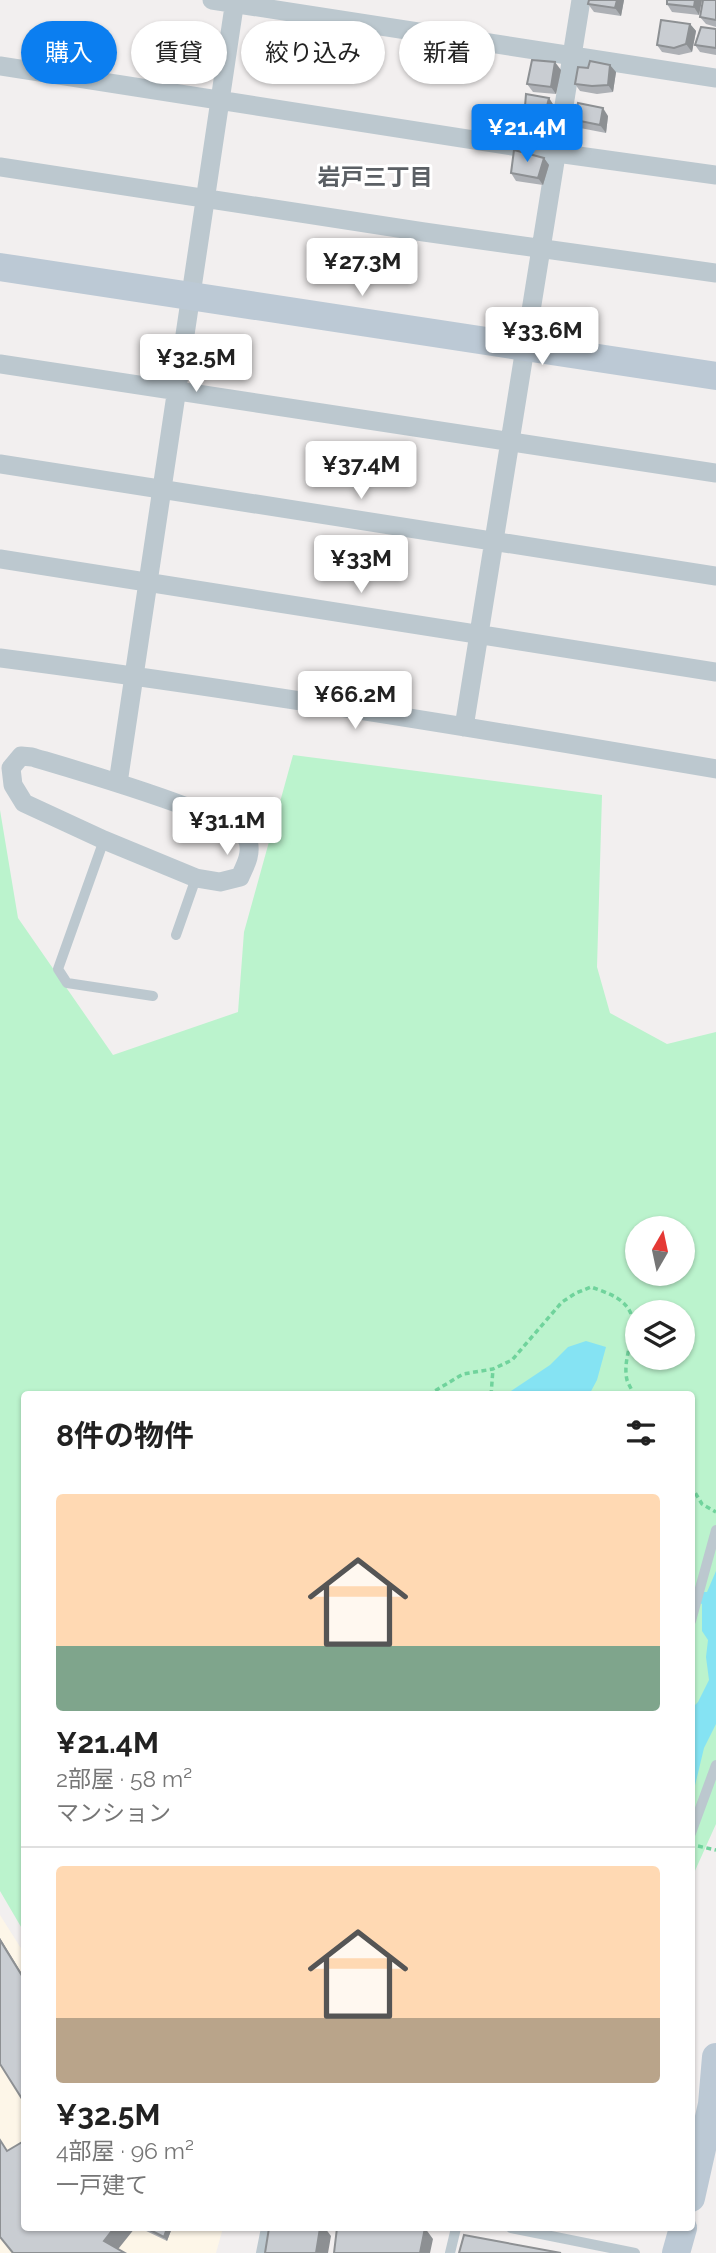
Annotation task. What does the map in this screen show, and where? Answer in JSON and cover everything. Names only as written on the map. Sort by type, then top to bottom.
[{"type":"street","points":[[212,0],[716,78]]},
{"type":"street","points":[[464,727],[581,0]]},
{"type":"street","points":[[118,783],[235,2]]},
{"type":"street","points":[[0,66],[556,153],[716,175]]},
{"type":"street","points":[[0,167],[716,273]]},
{"type":"street","points":[[0,267],[716,376]]},
{"type":"street","points":[[0,364],[716,473]]},
{"type":"street","points":[[0,464],[716,576]]},
{"type":"street","points":[[0,559],[716,672]]},
{"type":"street","points":[[0,658],[134,675],[716,769]]},
{"type":"street","points":[[21,756],[118,783],[221,821],[243,833],[248,842],[249,859],[240,877],[220,882],[196,878],[104,840],[24,803],[13,785],[11,768],[21,756]]},
{"type":"street","points":[[695,2180],[712,2104],[716,2057]]},
{"type":"street","points":[[676,2253],[682,2231]]},
{"type":"lane","points":[[104,840],[58,969],[67,983],[153,996]]},
{"type":"lane","points":[[176,935],[196,878]]},
{"type":"lane","points":[[695,1606],[716,1530]]},
{"type":"lane","points":[[695,1822],[716,1765]]},
{"type":"lane","points":[[261,2253],[265,2231]]},
{"type":"lane","points":[[450,2253],[455,2231]]},
{"type":"lane","points":[[526,2231],[635,2253]]},
{"type":"path","points":[[435,1391],[463,1374],[493,1369],[512,1360],[562,1302],[591,1287],[617,1298],[629,1310],[634,1323],[627,1358],[627,1379],[632,1391]]},
{"type":"path","points":[[491,1391],[493,1369]]},
{"type":"path","points":[[695,1493],[702,1504],[716,1512]]},
{"type":"path","points":[[695,1845],[716,1850]]},
{"type":"shaded area","points":[[0,1915],[21,1948],[21,2231],[222,2231],[216,2253],[0,2253]]},
{"type":"green space","points":[[293,755],[602,795],[597,967],[610,1013],[667,1044],[716,1032],[716,1824],[695,1871],[695,1391],[21,1391],[21,1927],[0,1891],[0,810],[18,918],[113,1055],[238,1012],[244,932]]},
{"type":"water","points":[[586,1341],[606,1347],[591,1391],[511,1391],[550,1365],[568,1347]]},
{"type":"water","points":[[716,1571],[716,1724],[704,1748],[695,1786],[695,1705],[709,1680],[706,1657],[708,1640],[702,1631],[702,1604],[695,1601],[695,1592],[707,1592]]},
{"type":"building","points":[[589,0],[617,0],[615,8],[588,4]]},
{"type":"building","points":[[667,0],[695,0],[694,7],[667,4]]},
{"type":"building","points":[[703,0],[716,0],[716,20],[700,17]]},
{"type":"building","points":[[661,20],[690,24],[686,44],[674,48],[657,45]]},
{"type":"building","points":[[701,27],[716,29],[716,48],[695,45]]},
{"type":"building","points":[[532,60],[555,62],[551,87],[527,84]]},
{"type":"building","points":[[590,61],[610,65],[608,85],[575,84],[578,67],[588,68]]},
{"type":"building","points":[[526,94],[549,98],[543,122],[524,119]]},
{"type":"building","points":[[578,103],[603,108],[600,125],[575,120]]},
{"type":"building","points":[[514,150],[544,158],[538,178],[511,173]]},
{"type":"building","points":[[0,1940],[21,1974],[21,2097],[0,2064]]},
{"type":"building","points":[[0,2140],[7,2151],[21,2143],[21,2231],[112,2231],[104,2241],[125,2253],[13,2253],[0,2237]]},
{"type":"building","points":[[152,2231],[166,2231],[164,2237]]},
{"type":"building","points":[[269,2231],[320,2231],[316,2253],[265,2253]]},
{"type":"building","points":[[337,2231],[424,2231],[420,2253],[334,2253]]},
{"type":"building","points":[[464,2235],[561,2253],[459,2253]]},
{"type":"district","name":"岩戸三丁目","points":[[375,176]]}]
